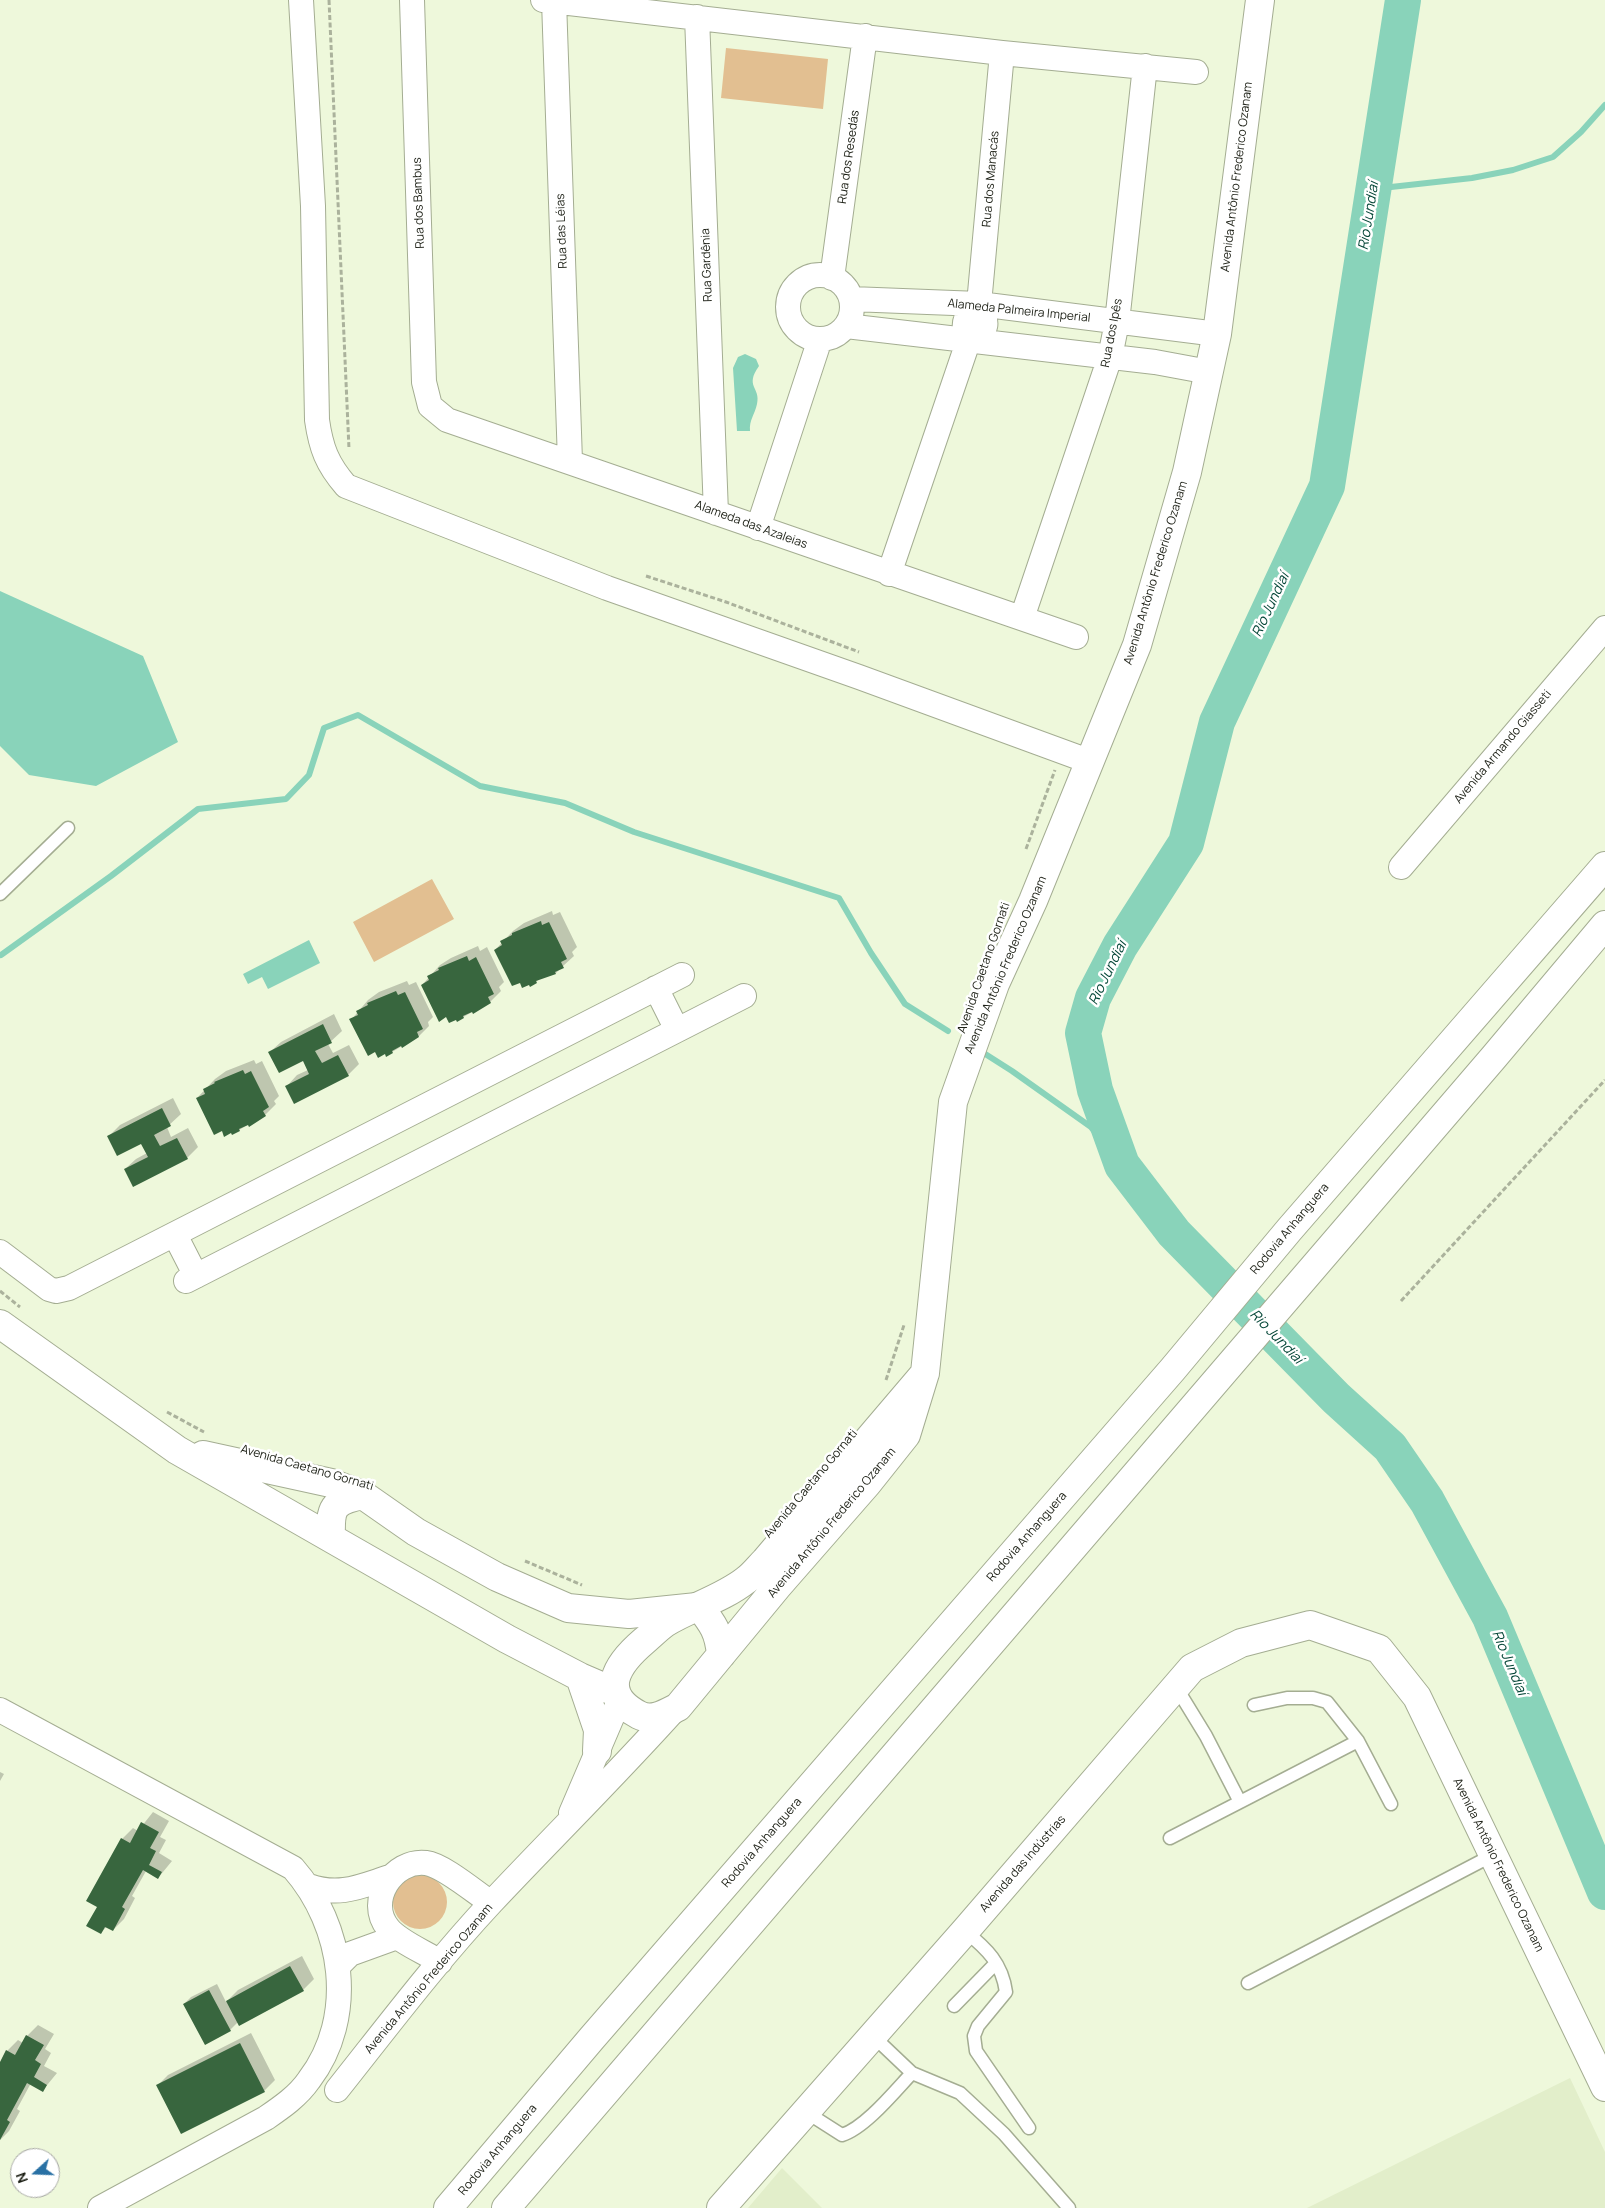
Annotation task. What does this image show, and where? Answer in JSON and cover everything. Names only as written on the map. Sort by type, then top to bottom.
[{"type":"main road","name":"Avenida Antônio Frederico Ozanam","points":[[678,1706],[867,1484],[906,1435],[925,1372],[953,1102],[996,984],[1033,901],[1137,646],[1186,472],[1217,334],[1260,0]]},
{"type":"main road","name":"Rodovia Anhanguera","points":[[448,2208],[1173,1369],[1289,1230],[1605,866]]},
{"type":"main road","points":[[506,2208],[1494,1057],[1605,925]]},
{"type":"main road","points":[[0,1324],[177,1450],[507,1639],[617,1696],[630,1710],[643,1717],[659,1716],[678,1706]]},
{"type":"main road","points":[[617,1696],[615,1683],[620,1668],[634,1650],[664,1624],[746,1580],[765,1561],[925,1372]]},
{"type":"main road","points":[[177,1450],[331,1483],[363,1495],[416,1532],[497,1577],[568,1608],[629,1614],[699,1606]]},
{"type":"main road","points":[[331,1538],[333,1508],[345,1499],[363,1495]]},
{"type":"main road","points":[[801,1518],[816,1530],[816,1543]]},
{"type":"main road","points":[[699,1606],[715,1626],[720,1640],[722,1655]]},
{"type":"main road","name":"Avenida das Indústrias","points":[[721,2208],[965,1931],[1192,1668],[1241,1643],[1310,1625],[1379,1649]]},
{"type":"main road","name":"Avenida Antônio Frederico Ozanam","points":[[1379,1649],[1417,1697],[1605,2087]]},
{"type":"main road","points":[[580,1677],[598,1730],[597,1751]]},
{"type":"street","points":[[301,0],[313,206],[317,420],[321,444],[331,469],[346,486],[607,588],[859,676],[1090,762]]},
{"type":"street","name":"Rua dos Bambus","points":[[412,0],[424,382],[430,406]]},
{"type":"street","points":[[548,1],[1002,53],[1196,72]]},
{"type":"street","name":"Rua das Léias","points":[[548,1],[570,461]]},
{"type":"street","name":"Rua Gardênia","points":[[697,17],[716,513]]},
{"type":"street","name":"Rua dos Resedás","points":[[832,278],[865,36]]},
{"type":"street","name":"Rua dos Manacás","points":[[889,574],[969,339],[980,335],[986,328],[986,319],[979,304],[1002,53]]},
{"type":"street","name":"Rua dos Ipês","points":[[1022,618],[1110,357],[1116,322],[1145,66]]},
{"type":"street","points":[[822,275],[832,278],[847,290],[851,299],[852,308],[846,326],[839,334],[830,338],[810,338],[794,326],[789,316],[790,296],[795,287],[803,280],[812,276],[822,275]]},
{"type":"street","name":"Alameda Palmeira Imperial","points":[[851,299],[979,304],[1217,334]]},
{"type":"street","points":[[846,326],[969,339],[1209,372]]},
{"type":"street","points":[[758,528],[820,339]]},
{"type":"street","name":"Alameda das Azaleias","points":[[430,406],[447,420],[1076,637]]},
{"type":"street","name":"Avenida Armando Giasseti","points":[[1401,867],[1605,628]]},
{"type":"street","points":[[0,1252],[49,1289],[62,1290],[176,1235],[682,974]]},
{"type":"street","points":[[656,988],[677,1030]]},
{"type":"street","points":[[176,1235],[191,1278],[744,996]]},
{"type":"street","name":"Avenida Antônio Frederico Ozanam","points":[[566,1826],[617,1696]]},
{"type":"street","name":"Avenida Antônio Frederico Ozanam","points":[[336,2090],[440,1962],[491,1904],[678,1706]]},
{"type":"street","points":[[0,1710],[293,1868],[310,1886],[328,1929],[339,1965],[339,1999],[332,2038],[310,2080],[290,2101],[266,2118],[100,2208]]},
{"type":"street","points":[[440,1962],[397,1937],[388,1928],[382,1915],[380,1902],[383,1888],[390,1877],[401,1868],[414,1863],[427,1863],[440,1867],[491,1904]]},
{"type":"street","points":[[310,1886],[325,1892],[348,1890],[390,1877]]},
{"type":"street","points":[[339,1965],[350,1954],[397,1937]]},
{"type":"lane","points":[[0,894],[68,828]]},
{"type":"lane","points":[[1176,1687],[1206,1736],[1240,1802]]},
{"type":"lane","points":[[1254,1706],[1287,1698],[1313,1698],[1326,1702],[1358,1740],[1392,1804]]},
{"type":"lane","points":[[1170,1838],[1358,1740]]},
{"type":"lane","points":[[1248,1983],[1493,1855]]},
{"type":"lane","points":[[965,1931],[986,1948],[1004,1975],[1006,1992],[978,2026],[974,2036],[976,2051],[1029,2128]]},
{"type":"lane","points":[[954,2006],[996,1963]]},
{"type":"lane","points":[[873,2036],[912,2073],[960,2093],[1004,2134],[1069,2208]]},
{"type":"lane","points":[[806,2112],[842,2135],[852,2132],[889,2098],[912,2073]]},
{"type":"path","points":[[1025,853],[1062,751]]},
{"type":"path","points":[[1401,1301],[1605,1080]]},
{"type":"path","points":[[0,1291],[23,1309]]},
{"type":"path","points":[[886,1382],[905,1322]]},
{"type":"path","points":[[165,1411],[206,1433]]},
{"type":"path","points":[[522,1560],[585,1586]]},
{"type":"shaded area","points":[[726,48],[828,59],[823,109],[721,98]]},
{"type":"shaded area","points":[[745,354],[756,359],[759,366],[753,378],[758,398],[750,424],[750,431],[737,431],[733,368],[738,357]]},
{"type":"shaded area","points":[[0,591],[143,656],[178,742],[96,786],[29,775],[0,746]]},
{"type":"shaded area","points":[[432,879],[454,919],[374,962],[353,922]]},
{"type":"shaded area","points":[[309,940],[320,963],[268,989],[262,977],[248,984],[243,974]]},
{"type":"shaded area","points":[[415,1875],[425,1875],[435,1879],[443,1887],[447,1902],[443,1917],[435,1925],[425,1929],[415,1929],[405,1925],[397,1917],[393,1907],[393,1897],[397,1887],[405,1879]]},
{"type":"shaded area","points":[[1570,2078],[1605,2152],[1605,2208],[1307,2208]]},
{"type":"shaded area","points":[[782,2168],[822,2208],[748,2208]]},
{"type":"building","points":[[541,921],[542,925],[549,922],[567,959],[561,962],[564,968],[555,972],[556,974],[536,981],[537,983],[530,987],[529,985],[522,988],[520,983],[512,986],[494,950],[502,945],[500,941],[512,935],[512,933]]},
{"type":"building","points":[[467,956],[469,961],[476,957],[494,994],[488,997],[491,1003],[473,1014],[472,1012],[463,1016],[464,1018],[457,1022],[456,1020],[449,1023],[446,1017],[439,1022],[421,985],[429,980],[427,976],[439,970],[438,968]]},
{"type":"building","points":[[396,991],[398,995],[405,992],[423,1029],[417,1032],[419,1037],[402,1048],[401,1046],[392,1051],[393,1053],[386,1057],[385,1054],[378,1058],[375,1052],[368,1056],[349,1019],[358,1015],[356,1011],[368,1005],[367,1003]]},
{"type":"building","points":[[323,1024],[332,1043],[315,1051],[322,1063],[338,1055],[349,1076],[294,1104],[285,1086],[309,1074],[303,1061],[279,1073],[268,1052]]},
{"type":"building","points":[[243,1070],[245,1074],[251,1071],[269,1107],[263,1111],[266,1116],[249,1127],[248,1125],[239,1129],[240,1131],[232,1135],[231,1133],[224,1137],[222,1131],[214,1135],[196,1098],[205,1094],[203,1089],[214,1082]]},
{"type":"building","points":[[162,1108],[171,1126],[154,1135],[160,1146],[177,1138],[188,1159],[133,1187],[124,1169],[148,1157],[141,1144],[117,1156],[107,1136]]},
{"type":"building","points":[[141,1822],[159,1832],[150,1848],[156,1851],[149,1865],[162,1872],[158,1879],[143,1870],[122,1907],[125,1909],[113,1931],[105,1927],[101,1934],[86,1926],[97,1907],[86,1901],[121,1838],[130,1843]]},
{"type":"building","points":[[290,1966],[304,1991],[239,2026],[226,2001]]},
{"type":"building","points":[[209,1990],[231,2031],[205,2045],[183,2004]]},
{"type":"building","points":[[26,2035],[44,2045],[35,2060],[41,2064],[34,2077],[47,2085],[43,2092],[27,2083],[7,2120],[10,2122],[0,2140],[0,2062],[6,2050],[15,2055]]},
{"type":"building","points":[[240,2043],[265,2092],[181,2134],[156,2085]]},
{"type":"waterway","name":"Rio Jundiaí","points":[[1403,0],[1327,486],[1217,722],[1186,843],[1120,946],[1093,998],[1083,1033],[1095,1090],[1122,1165],[1174,1233],[1336,1398],[1390,1447],[1427,1501],[1490,1617],[1605,1892]]},
{"type":"waterway","points":[[1373,189],[1472,178],[1513,170],[1553,157],[1581,132],[1605,105]]},
{"type":"waterway","points":[[1,955],[111,876],[198,809],[286,799],[309,775],[324,728],[358,715],[480,786],[565,803],[634,832],[839,898],[871,953],[905,1004],[948,1031]]},
{"type":"waterway","points":[[979,1050],[1091,1127],[1122,1165]]}]
